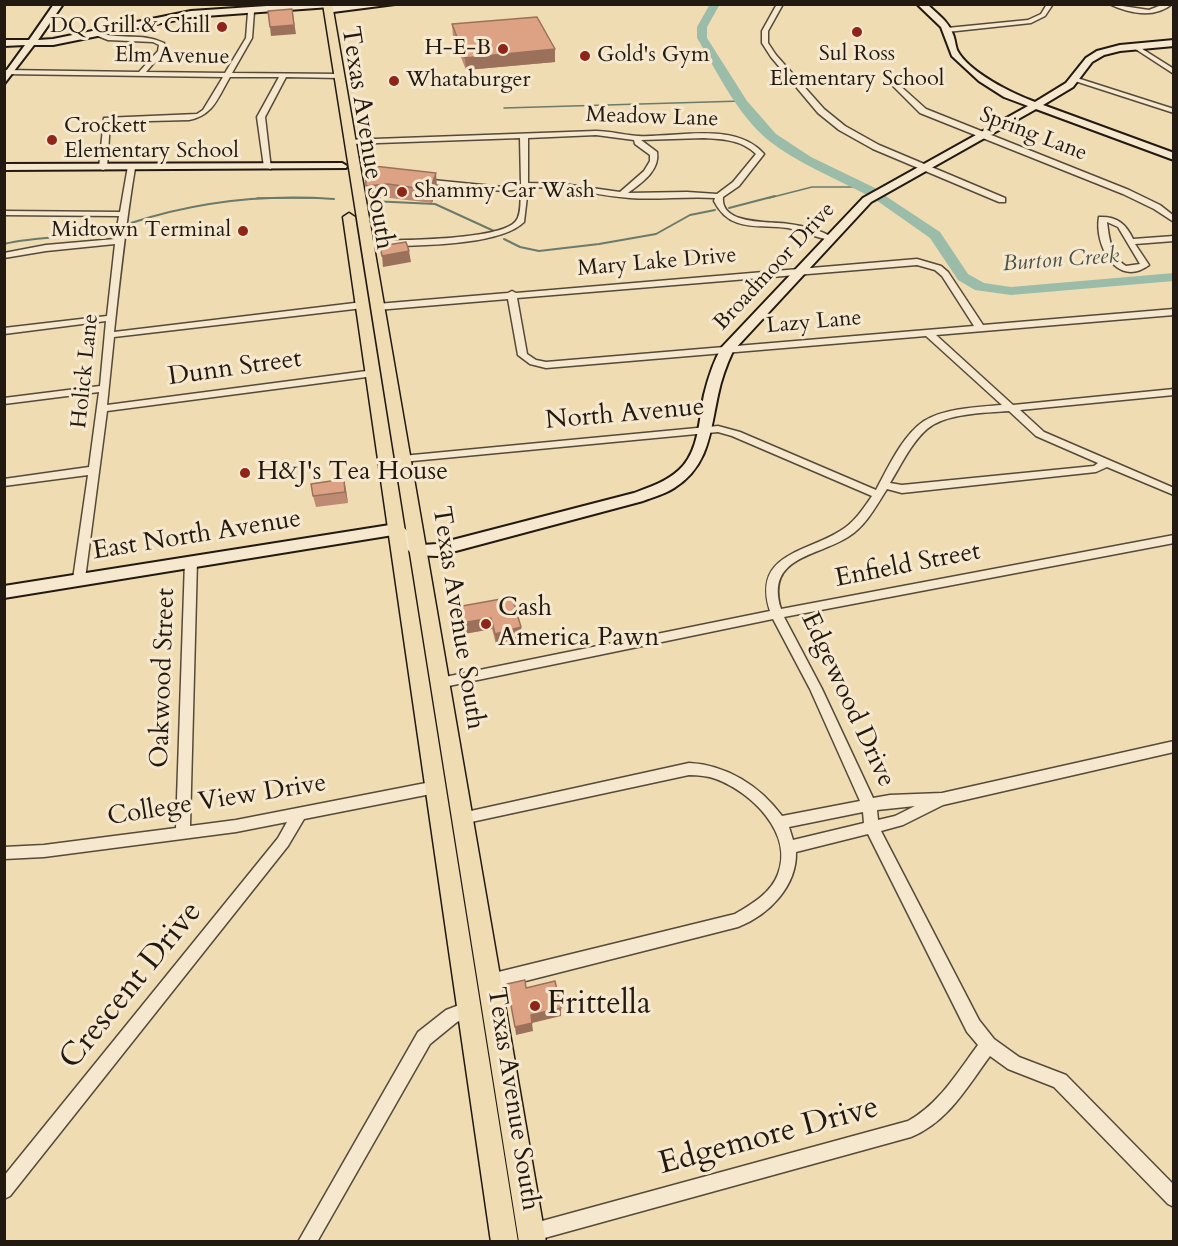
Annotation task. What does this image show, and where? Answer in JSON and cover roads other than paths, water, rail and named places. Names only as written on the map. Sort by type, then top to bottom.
[{"type":"main road","name":"Texas Avenue South","points":[[322,7],[334,76],[360,174],[374,373],[505,1242]]},
{"type":"main road","name":"Texas Avenue South","points":[[334,76],[342,166],[378,355],[385,360],[532,1237]]},
{"type":"main road","points":[[447,859],[460,872],[476,975],[482,981],[490,982]]},
{"type":"street","points":[[6,75],[59,4]]},
{"type":"street","points":[[322,7],[343,4]]},
{"type":"street","points":[[4,43],[30,44],[65,39],[180,16],[251,9],[391,4]]},
{"type":"street","points":[[780,4],[765,31],[765,43],[773,56],[815,104],[842,128],[876,147],[1002,200]]},
{"type":"street","points":[[921,4],[941,22],[950,35],[950,47],[955,54],[982,79],[1007,95],[1173,157]]},
{"type":"street","points":[[946,30],[1029,22],[1042,15],[1050,4]]},
{"type":"street","points":[[1112,4],[1141,11],[1160,10],[1169,4]]},
{"type":"street","points":[[104,168],[107,120],[199,116],[209,107],[249,38],[251,9]]},
{"type":"street","points":[[40,31],[48,37],[65,39]]},
{"type":"street","points":[[94,33],[104,38],[148,39],[162,44],[161,51],[140,74]]},
{"type":"street","name":"Broadmoor Drive","points":[[418,550],[437,550],[489,537],[659,490],[681,478],[700,451],[718,372],[727,350],[829,238],[867,200],[1065,89],[1077,80],[1089,60],[1095,55],[1116,49],[1173,43]]},
{"type":"street","points":[[1136,47],[1173,72]]},
{"type":"street","name":"Elm Avenue","points":[[6,75],[334,76]]},
{"type":"street","name":"Spring Lane","points":[[885,75],[923,111],[1126,192],[1157,207],[1173,220]]},
{"type":"street","points":[[268,167],[261,117],[283,76]]},
{"type":"street","points":[[1077,80],[1173,111]]},
{"type":"street","name":"Meadow Lane","points":[[350,142],[596,133],[637,138],[729,139],[756,147],[760,157],[736,184],[719,196]]},
{"type":"street","points":[[366,244],[491,236],[510,231],[520,224],[525,206],[524,135]]},
{"type":"street","points":[[621,195],[644,175],[654,160],[654,154],[638,142],[637,138]]},
{"type":"street","points":[[4,167],[342,166],[360,174]]},
{"type":"street","name":"Holick Lane","points":[[79,579],[102,409],[119,241],[125,214],[130,168]]},
{"type":"street","points":[[410,179],[503,189],[534,185],[563,186],[621,195],[719,196],[720,206],[730,217],[749,223],[788,225],[829,238]]},
{"type":"street","points":[[4,213],[125,214]]},
{"type":"street","points":[[1102,219],[1111,220],[1119,225],[1126,231],[1132,242],[1145,261],[1143,267],[1127,268],[1118,265],[1107,251],[1102,219]]},
{"type":"street","points":[[1132,242],[1173,238]]},
{"type":"street","points":[[4,256],[46,248],[119,241]]},
{"type":"street","name":"Mary Lake Drive","points":[[110,335],[370,306],[903,262],[928,264],[945,274],[980,328]]},
{"type":"street","name":"Lazy Lane","points":[[513,294],[524,355],[539,364],[560,366],[1173,312]]},
{"type":"street","points":[[4,331],[112,318]]},
{"type":"street","points":[[928,333],[1040,434],[1173,492]]},
{"type":"street","name":"Dunn Street","points":[[102,409],[374,373]]},
{"type":"street","points":[[4,401],[104,388]]},
{"type":"street","name":"Edgewood Drive","points":[[1173,392],[951,415],[929,422],[913,437],[862,518],[849,531],[835,540],[796,556],[776,573],[771,587],[772,600],[777,614],[808,672],[869,805],[872,827],[973,1026],[988,1045],[1014,1063],[1060,1081],[1173,1198]]},
{"type":"street","name":"North Avenue","points":[[402,459],[718,429],[880,490],[1096,469],[1106,463]]},
{"type":"street","points":[[4,483],[94,470]]},
{"type":"street","points":[[396,529],[418,550]]},
{"type":"street","name":"East North Avenue","points":[[4,592],[396,529]]},
{"type":"street","name":"Enfield Street","points":[[439,683],[777,614],[1173,538]]},
{"type":"street","name":"Oakwood Street","points":[[183,832],[191,561]]},
{"type":"street","points":[[785,835],[807,818],[890,801],[942,800],[1173,746]]},
{"type":"street","points":[[462,818],[689,769],[704,769],[733,780],[765,804],[807,818]]},
{"type":"street","name":"College View Drive","points":[[4,853],[44,852],[236,826],[436,787]]},
{"type":"street","points":[[785,835],[872,827],[911,816],[942,800]]},
{"type":"street","points":[[490,982],[738,920],[763,904],[783,884],[789,870],[785,835],[765,804]]},
{"type":"street","name":"Crescent Drive","points":[[4,1190],[283,842],[300,813]]},
{"type":"street","points":[[307,1242],[424,1038],[452,1016],[470,1009]]},
{"type":"street","name":"Edgemore Drive","points":[[532,1237],[911,1129],[928,1121],[939,1112],[988,1045]]},
{"type":"waterway","name":"Burton Creek","points":[[715,4],[702,27],[702,38],[751,116],[783,145],[870,191]]},
{"type":"waterway","points":[[504,108],[742,101]]},
{"type":"waterway","points":[[769,198],[812,187],[863,187]]},
{"type":"waterway","points":[[729,208],[775,196]]},
{"type":"waterway","name":"Burton Creek","points":[[881,197],[935,235],[963,277],[980,287],[1011,291],[1174,277]]},
{"type":"waterway","points":[[257,198],[282,198]]},
{"type":"waterway","points":[[131,223],[206,204],[282,198]]},
{"type":"waterway","points":[[282,198],[308,198]]},
{"type":"waterway","points":[[308,198],[317,198]]},
{"type":"waterway","points":[[308,198],[334,199]]},
{"type":"waterway","points":[[371,201],[435,204],[494,231]]},
{"type":"waterway","points":[[504,239],[520,247],[539,251],[599,244],[656,234],[690,215],[715,210]]},
{"type":"waterway","points":[[4,244],[114,231]]},
{"type":"place","name":"DQ Grill & Chill","points":[[222,27]]},
{"type":"place","name":"Sul Ross Elementary School","points":[[857,32]]},
{"type":"place","name":"H-E-B","points":[[503,49]]},
{"type":"place","name":"Gold's Gym","points":[[585,56]]},
{"type":"place","name":"Whataburger","points":[[394,81]]},
{"type":"place","name":"Crockett Elementary School","points":[[52,140]]},
{"type":"place","name":"Shammy Car Wash","points":[[402,192]]},
{"type":"place","name":"Midtown Terminal","points":[[243,231]]},
{"type":"place","name":"H&J's Tea House","points":[[245,473]]},
{"type":"place","name":"Cash America Pawn","points":[[486,624]]},
{"type":"place","name":"Frittella","points":[[535,1006]]}]
